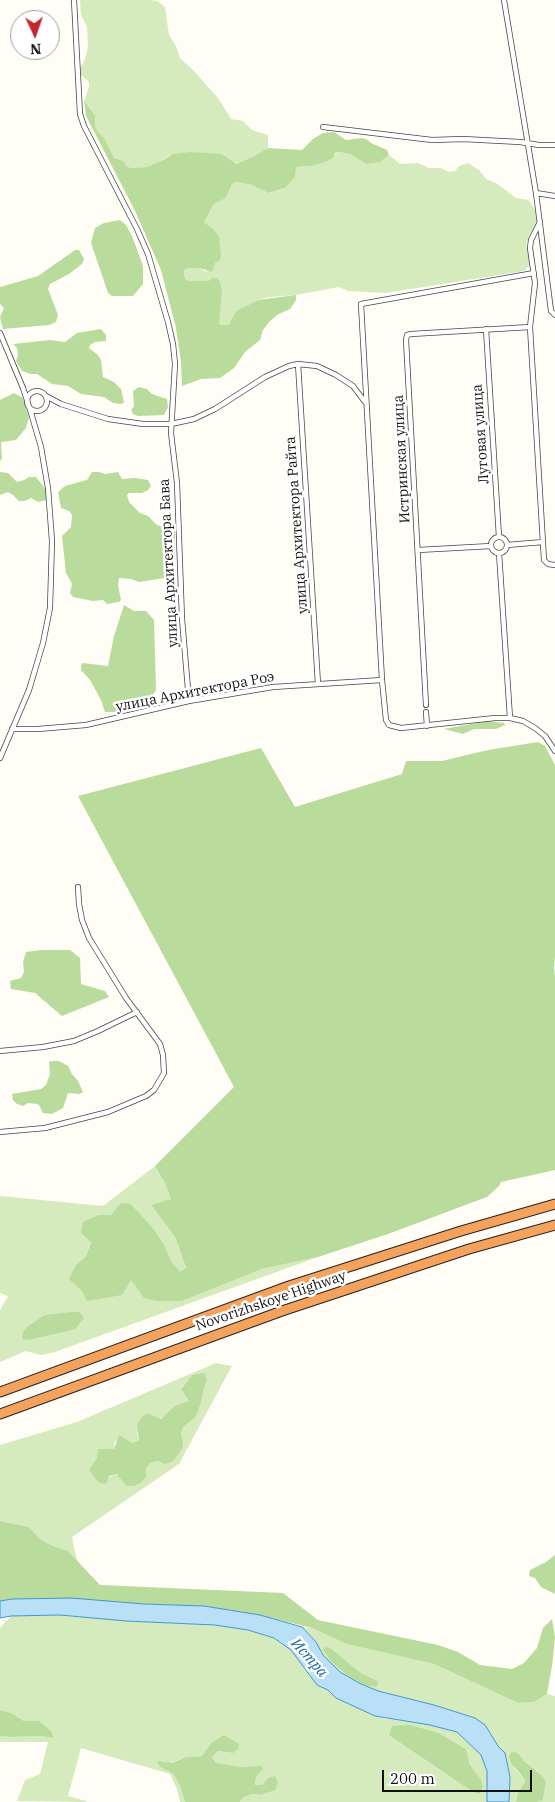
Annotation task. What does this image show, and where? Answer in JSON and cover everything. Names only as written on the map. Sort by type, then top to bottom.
[{"type":"highway","name":"Novorizhskoye Highway","points":[[0,1392],[289,1286],[461,1231],[555,1204]]},
{"type":"highway","name":"Novorizhskoye Highway","points":[[0,1414],[300,1305],[469,1249],[555,1225]]},
{"type":"street","name":"улица Архитектора Бава","points":[[74,0],[80,114],[84,126],[148,254],[168,322],[175,364],[171,424],[177,482],[182,619],[189,701]]},
{"type":"street","points":[[504,0],[536,193],[551,311],[555,315]]},
{"type":"street","points":[[323,126],[432,140],[462,139],[555,145]]},
{"type":"street","points":[[536,193],[555,196]]},
{"type":"street","points":[[540,222],[531,240],[530,248],[534,273],[534,298],[530,327],[544,560],[548,564],[554,565]]},
{"type":"street","points":[[534,273],[361,304],[384,714],[389,724],[401,728],[510,718],[523,721],[535,728],[545,736],[555,750]]},
{"type":"street","name":"Истринская улица","points":[[426,705],[407,336],[411,334],[530,327]]},
{"type":"street","name":"Луговая улица","points":[[486,329],[499,537]]},
{"type":"street","points":[[0,333],[24,388],[36,426],[51,512],[52,541],[50,608],[43,642],[29,690],[0,758]]},
{"type":"street","points":[[24,388],[42,392],[61,404],[108,418],[132,423],[171,424],[194,419],[265,377],[298,364],[317,366],[336,375],[352,386],[366,403]]},
{"type":"street","name":"улица Архитектора Райта","points":[[298,364],[318,684]]},
{"type":"street","points":[[28,404],[30,395],[34,391]]},
{"type":"street","points":[[36,426],[37,416],[48,402],[46,396]]},
{"type":"street","points":[[28,404],[35,411],[53,404],[61,404]]},
{"type":"street","points":[[491,546],[495,538],[499,537],[506,541],[507,545]]},
{"type":"street","points":[[507,545],[543,542]]},
{"type":"street","points":[[499,553],[503,552],[507,545]]},
{"type":"street","points":[[418,550],[491,546]]},
{"type":"street","points":[[491,546],[495,552],[499,553]]},
{"type":"street","points":[[499,553],[510,718]]},
{"type":"street","name":"улица Архитектора Роэ","points":[[12,729],[86,725],[189,701],[273,687],[382,680]]},
{"type":"street","points":[[426,712],[427,726]]},
{"type":"street","points":[[0,1132],[45,1128],[108,1112],[146,1096],[154,1090],[164,1073],[160,1044],[126,998],[89,938],[80,912],[78,887]]},
{"type":"street","points":[[0,1052],[74,1041],[137,1012]]},
{"type":"green space","points":[[80,0],[151,0],[157,1],[165,7],[169,35],[176,46],[180,58],[218,98],[231,119],[243,121],[252,130],[268,135],[268,148],[235,164],[222,154],[169,156],[147,167],[131,168],[126,166],[124,161],[114,158],[105,139],[97,131],[95,115],[84,101],[89,82],[81,75],[79,70],[84,62],[88,48],[87,27],[81,15]]},
{"type":"green space","points":[[84,101],[95,115],[97,131],[105,139],[114,158],[124,161],[126,166],[131,168],[147,167],[174,154],[190,152],[222,154],[236,164],[268,148],[302,150],[313,139],[323,133],[334,132],[346,140],[362,138],[368,140],[387,150],[389,155],[380,162],[366,164],[350,154],[335,153],[333,158],[325,162],[311,166],[296,167],[295,177],[285,188],[269,193],[252,185],[237,182],[232,184],[226,198],[214,204],[204,222],[219,237],[221,257],[215,263],[212,272],[199,268],[189,268],[184,270],[184,276],[186,280],[191,281],[208,281],[212,278],[217,278],[220,282],[222,292],[219,324],[229,324],[236,311],[258,300],[296,295],[296,300],[290,309],[277,315],[269,322],[263,330],[260,340],[245,352],[234,368],[220,378],[201,379],[182,386],[176,328],[161,270],[135,211],[86,116]]},
{"type":"green space","points":[[340,152],[350,154],[366,164],[380,162],[389,155],[400,164],[418,163],[429,168],[441,168],[449,172],[455,171],[459,166],[468,163],[479,170],[486,179],[496,183],[516,198],[528,200],[535,210],[537,224],[526,243],[530,265],[524,271],[386,293],[348,291],[339,287],[296,295],[269,297],[258,300],[236,311],[229,324],[218,324],[222,292],[212,278],[208,281],[191,281],[186,280],[184,276],[184,270],[189,268],[199,268],[207,272],[212,228],[204,222],[214,204],[226,198],[232,184],[237,182],[252,185],[270,193],[285,188],[296,167],[311,166]]},
{"type":"green space","points":[[120,220],[126,225],[132,236],[143,266],[143,284],[133,296],[112,296],[108,293],[91,243],[95,228],[104,223]]},
{"type":"green space","points":[[75,250],[79,250],[84,259],[82,264],[69,274],[50,284],[48,289],[58,315],[56,322],[49,325],[3,329],[0,317],[4,308],[0,304],[0,287],[38,276]]},
{"type":"green space","points":[[101,329],[106,335],[106,341],[95,342],[89,348],[101,360],[103,377],[114,382],[121,389],[124,402],[122,404],[113,403],[104,397],[81,394],[68,386],[52,384],[37,374],[22,371],[16,361],[18,355],[17,348],[13,344],[50,340],[65,342],[77,333]]},
{"type":"green space","points":[[139,387],[167,399],[168,407],[164,415],[138,416],[133,414],[131,410],[134,406],[133,391]]},
{"type":"green space","points":[[14,393],[23,398],[29,418],[26,428],[16,440],[1,442],[2,458],[0,461],[0,400]]},
{"type":"green space","points":[[0,472],[8,473],[17,482],[29,477],[36,477],[48,492],[48,500],[38,502],[31,498],[19,501],[8,492],[0,495]]},
{"type":"green space","points":[[92,472],[105,474],[118,472],[122,479],[148,480],[151,486],[148,490],[142,493],[129,493],[127,495],[129,502],[140,513],[148,516],[157,525],[175,532],[174,572],[171,577],[139,582],[119,578],[118,585],[121,600],[107,604],[103,600],[93,601],[73,597],[70,593],[72,584],[66,573],[62,536],[71,527],[72,515],[69,511],[61,508],[58,492],[65,486],[87,480]]},
{"type":"green space","points":[[124,605],[134,611],[146,611],[154,620],[156,690],[146,706],[123,712],[105,712],[90,680],[81,670],[81,665],[83,663],[108,666],[114,636]]},
{"type":"green space","points":[[488,721],[504,723],[505,725],[496,729],[474,729],[463,734],[444,729]]},
{"type":"green space","points":[[538,742],[545,746],[555,765],[555,1170],[501,1182],[487,1197],[388,1234],[318,1257],[262,1269],[182,1301],[157,1301],[144,1298],[131,1280],[122,1295],[87,1301],[82,1291],[69,1279],[76,1265],[86,1256],[91,1242],[81,1233],[83,1222],[99,1215],[111,1215],[121,1203],[131,1204],[153,1228],[165,1246],[171,1261],[180,1272],[186,1267],[175,1237],[151,1205],[171,1199],[165,1183],[155,1166],[234,1087],[78,796],[261,748],[295,807],[402,774],[406,761],[442,761],[488,750]]},
{"type":"green space","points":[[70,950],[80,958],[81,984],[105,991],[109,997],[62,1016],[35,993],[11,989],[10,981],[21,978],[24,972],[23,962],[26,952]]},
{"type":"green space","points":[[59,1061],[68,1066],[83,1092],[80,1094],[68,1093],[63,1108],[52,1114],[43,1113],[37,1104],[28,1103],[23,1106],[17,1104],[13,1100],[12,1094],[41,1089],[46,1085],[50,1074],[49,1062]]},
{"type":"green space","points":[[155,1166],[165,1183],[171,1199],[151,1205],[175,1237],[186,1266],[180,1273],[171,1261],[165,1246],[153,1228],[131,1204],[111,1215],[99,1215],[86,1256],[76,1265],[131,1280],[182,1301],[262,1269],[318,1257],[55,1352],[41,1355],[26,1351],[0,1362],[0,1310],[8,1296],[0,1293],[0,1196],[103,1206]]},
{"type":"green space","points":[[79,1312],[84,1318],[75,1329],[29,1340],[22,1339],[23,1332],[27,1327],[45,1315]]},
{"type":"green space","points":[[216,1363],[232,1366],[179,1464],[72,1537],[77,1561],[68,1551],[40,1539],[29,1527],[0,1521],[0,1445],[77,1422]],"holes":[[[192,1375],[207,1381],[196,1417],[183,1427],[181,1434],[183,1441],[158,1461],[150,1463],[146,1469],[122,1479],[117,1474],[98,1482],[89,1470],[97,1457],[114,1449],[115,1441],[132,1443],[139,1440],[137,1433],[189,1401],[181,1388]]]},
{"type":"green space","points":[[205,1373],[207,1381],[196,1417],[183,1427],[181,1434],[183,1441],[182,1449],[173,1461],[165,1464],[158,1461],[150,1463],[146,1469],[146,1477],[141,1483],[134,1486],[126,1486],[117,1474],[109,1476],[106,1484],[98,1482],[89,1470],[97,1457],[98,1449],[114,1449],[119,1435],[132,1443],[139,1440],[137,1425],[141,1418],[147,1413],[161,1419],[175,1406],[189,1401],[181,1389],[192,1375]]},
{"type":"green space","points":[[0,1521],[29,1527],[40,1539],[68,1551],[100,1585],[283,1593],[318,1620],[438,1645],[458,1652],[480,1665],[512,1669],[524,1663],[537,1648],[543,1628],[552,1619],[555,1637],[547,1694],[534,1702],[518,1703],[434,1664],[347,1644],[312,1628],[260,1615],[204,1606],[12,1599],[0,1601]]},
{"type":"green space","points":[[555,1555],[555,1594],[541,1587],[535,1578],[529,1576],[530,1570]]},
{"type":"green space","points":[[60,1615],[126,1621],[215,1625],[248,1630],[274,1638],[291,1650],[317,1685],[328,1690],[336,1698],[381,1718],[430,1725],[457,1732],[481,1755],[487,1771],[487,1802],[240,1802],[244,1797],[252,1794],[260,1795],[268,1778],[262,1785],[255,1786],[256,1777],[263,1769],[224,1766],[216,1763],[212,1757],[218,1751],[233,1753],[211,1743],[202,1756],[186,1757],[160,1767],[173,1774],[180,1786],[185,1802],[180,1802],[177,1789],[170,1774],[81,1748],[68,1796],[89,1802],[17,1801],[25,1780],[40,1774],[48,1742],[0,1742],[0,1736],[54,1738],[39,1721],[24,1721],[11,1713],[0,1710],[0,1628],[11,1616]],"holes":[[[432,1732],[439,1733],[466,1749],[470,1765],[481,1779],[483,1786],[473,1792],[448,1774]]]},
{"type":"green space","points":[[302,1627],[312,1628],[348,1644],[434,1664],[518,1703],[534,1702],[547,1694],[555,1696],[555,1802],[537,1802],[543,1800],[546,1783],[536,1769],[525,1762],[518,1753],[514,1768],[523,1777],[525,1782],[518,1792],[516,1802],[509,1802],[510,1777],[505,1753],[498,1746],[485,1725],[474,1718],[434,1705],[378,1691],[359,1683],[340,1672],[323,1655],[316,1642]]},
{"type":"green space","points":[[325,1647],[330,1648],[362,1674],[378,1681],[377,1687],[365,1685],[349,1677],[331,1661],[323,1650]]},
{"type":"green space","points":[[0,1710],[11,1713],[24,1721],[39,1721],[51,1731],[54,1738],[0,1736]]},
{"type":"green space","points":[[410,1725],[439,1733],[466,1749],[470,1765],[481,1779],[483,1786],[480,1794],[473,1792],[389,1735],[392,1726]]},
{"type":"green space","points":[[224,1735],[239,1744],[238,1749],[233,1753],[218,1751],[212,1757],[216,1763],[240,1767],[262,1766],[263,1769],[256,1777],[255,1785],[262,1785],[268,1778],[275,1776],[278,1783],[275,1790],[260,1795],[252,1794],[244,1797],[240,1802],[185,1802],[180,1786],[173,1774],[160,1767],[157,1761],[172,1763],[186,1757],[202,1756],[211,1743]]},
{"type":"green space","points":[[511,1752],[518,1753],[525,1762],[544,1778],[546,1783],[543,1800],[537,1802],[516,1802],[518,1792],[525,1782],[511,1763],[509,1757]]},
{"type":"water","name":"Истра","points":[[71,1598],[144,1604],[204,1606],[260,1615],[302,1627],[316,1642],[323,1655],[340,1672],[359,1683],[378,1691],[434,1705],[475,1718],[485,1725],[498,1746],[505,1753],[510,1777],[509,1802],[487,1802],[487,1771],[481,1755],[457,1732],[430,1725],[375,1716],[336,1698],[328,1690],[317,1685],[291,1650],[274,1638],[248,1630],[215,1625],[126,1621],[60,1615],[0,1618],[0,1601]]}]
